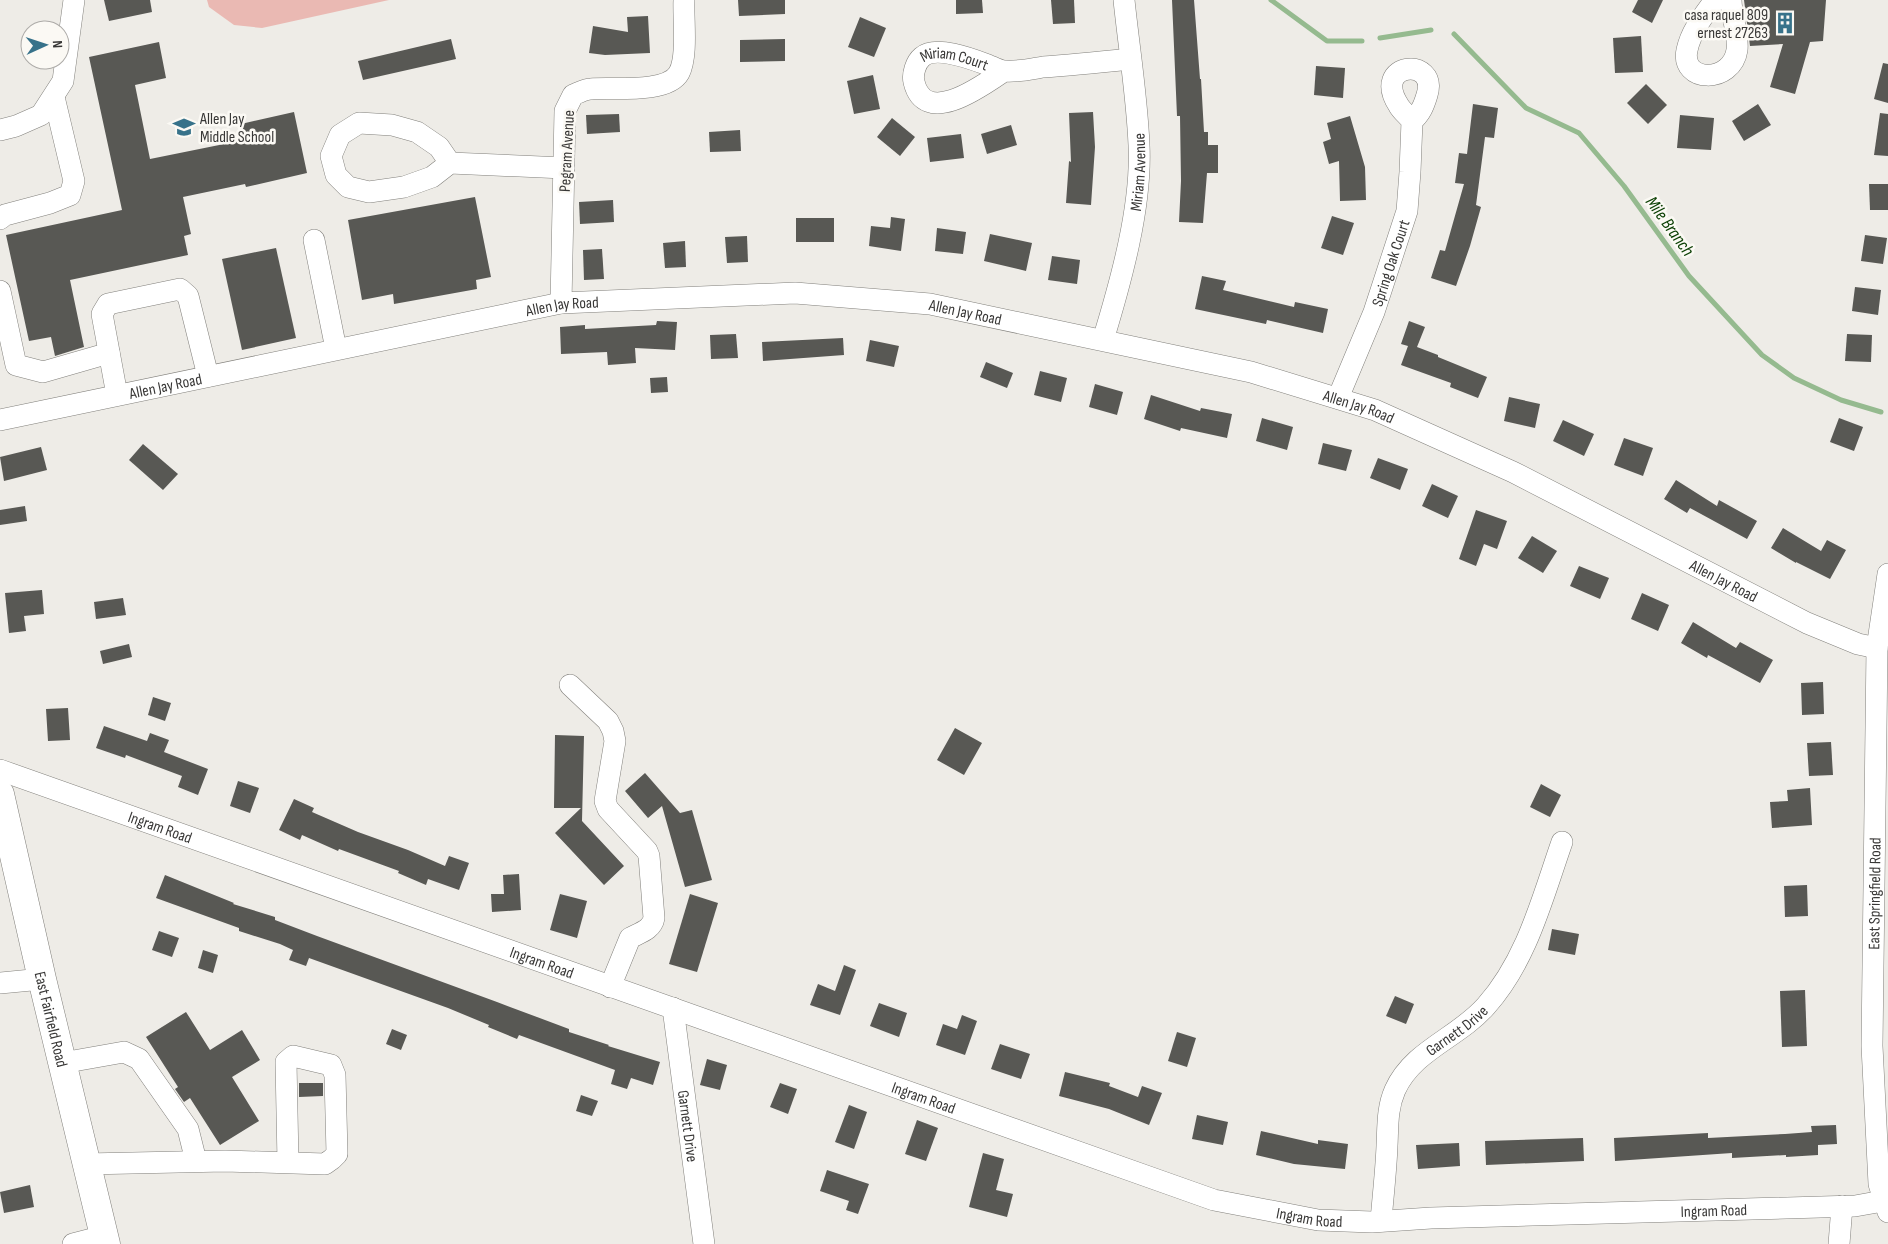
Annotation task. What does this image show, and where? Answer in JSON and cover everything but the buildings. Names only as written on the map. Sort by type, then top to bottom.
[{"type":"main road","name":"East Fairfield Road","points":[[0,794],[42,979],[105,1240]]},
{"type":"street","points":[[0,130],[16,126],[42,115],[54,97],[63,80],[74,0]]},
{"type":"street","name":"Pegram Avenue","points":[[561,303],[565,111],[573,95],[588,89],[655,86],[668,82],[679,74],[683,57],[684,0]]},
{"type":"street","name":"Miriam Avenue","points":[[1103,340],[1118,289],[1130,237],[1138,182],[1139,146],[1124,0]]},
{"type":"street","points":[[1715,0],[1699,22],[1686,52],[1688,64],[1696,73],[1710,76],[1722,73],[1732,64],[1737,49],[1730,0]]},
{"type":"street","name":"Miriam Court","points":[[1004,71],[1130,59]]},
{"type":"street","points":[[0,219],[5,215],[50,203],[70,195],[74,181],[54,97]]},
{"type":"street","name":"Spring Oak Court","points":[[1338,398],[1374,312],[1407,211],[1412,121]]},
{"type":"street","points":[[450,162],[439,147],[417,132],[392,124],[359,123],[340,135],[331,156],[336,175],[348,187],[370,192],[404,187],[432,177],[450,162],[564,168]]},
{"type":"street","points":[[314,240],[336,349]]},
{"type":"street","points":[[117,395],[102,314],[108,304],[180,289],[188,296],[208,376]]},
{"type":"street","points":[[0,291],[16,365],[43,372],[109,353]]},
{"type":"street","name":"Allen Jay Road","points":[[0,420],[561,303],[795,293],[930,304],[1251,372],[1375,410],[1513,472],[1808,622],[1858,644],[1877,648]]},
{"type":"street","name":"East Springfield Road","points":[[1887,1204],[1879,1184],[1872,1046],[1877,648],[1888,574]]},
{"type":"street","points":[[570,685],[608,721],[615,741],[605,801],[608,809],[647,851],[649,856],[653,924],[648,929],[630,938],[610,987]]},
{"type":"street","name":"Ingram Road","points":[[0,770],[1214,1200],[1318,1220],[1381,1222],[1431,1218],[1887,1204]]},
{"type":"street","name":"Garnett Drive","points":[[1381,1222],[1387,1144],[1386,1122],[1395,1089],[1405,1072],[1417,1060],[1430,1049],[1450,1038],[1476,1017],[1504,983],[1526,944],[1562,842]]},
{"type":"street","points":[[0,983],[42,979]]},
{"type":"street","name":"Garnett Drive","points":[[673,1008],[704,1244]]},
{"type":"street","points":[[62,1063],[124,1052],[139,1059],[188,1129],[196,1161]]},
{"type":"street","points":[[86,1164],[196,1161],[325,1164],[337,1154],[334,1075],[330,1066],[293,1056],[286,1062],[288,1162]]},
{"type":"street","points":[[1839,1244],[1842,1206]]},
{"type":"street","points":[[73,1244],[105,1240]]},
{"type":"shaded area","points":[[207,0],[389,0],[262,28],[234,25],[209,7]]},
{"type":"waterway","name":"Mile Branch","points":[[1271,0],[1327,41],[1362,41]]},
{"type":"waterway","name":"Mile Branch","points":[[1380,38],[1431,30]]},
{"type":"waterway","name":"Mile Branch","points":[[1454,34],[1526,108],[1579,133],[1624,186],[1689,276],[1762,355],[1794,378],[1841,400],[1881,412]]},
{"type":"place","name":"casa raquel 809 ernest 27263","points":[[1785,23]]},
{"type":"place","name":"Allen Jay Middle School","points":[[184,127]]}]
